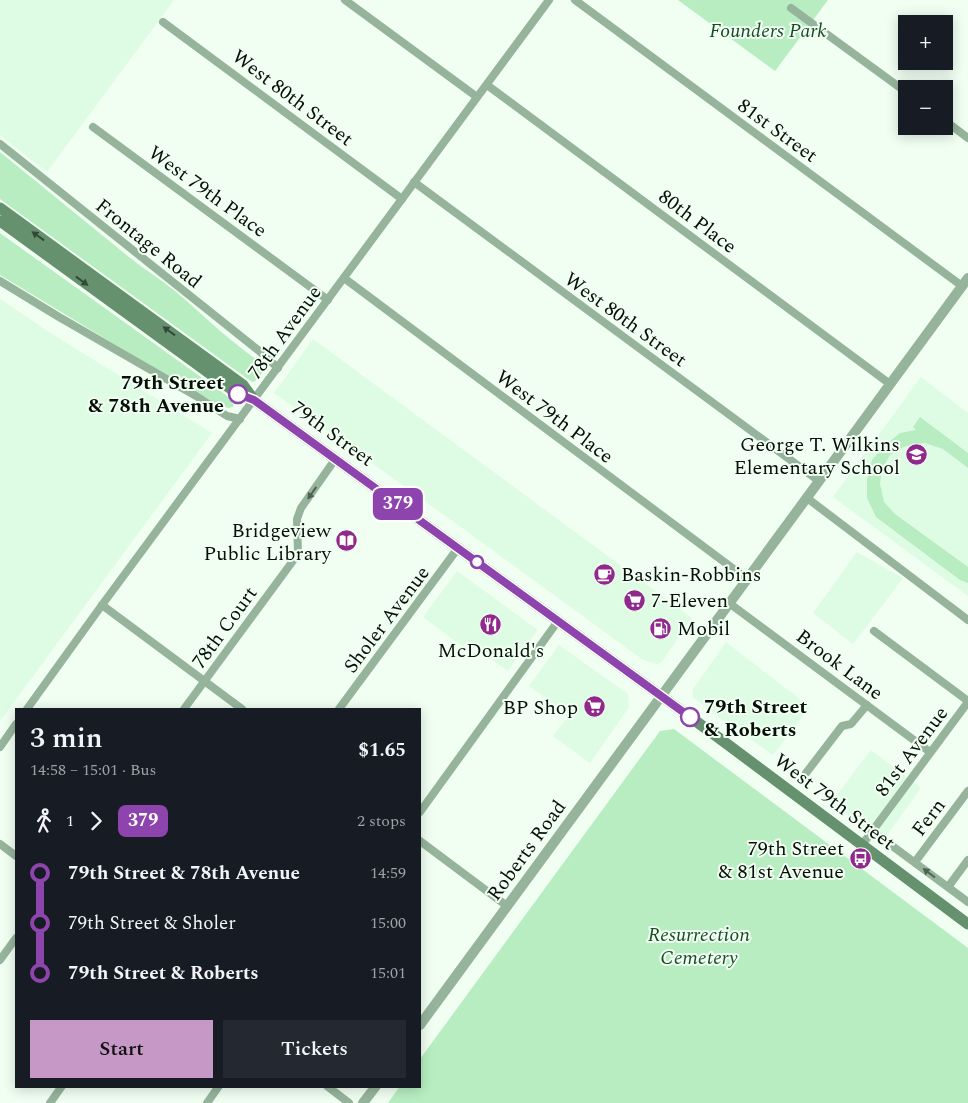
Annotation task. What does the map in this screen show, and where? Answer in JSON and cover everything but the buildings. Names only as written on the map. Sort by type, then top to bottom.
[{"type":"main road","name":"79th Street","points":[[0,208],[243,385],[254,400]]},
{"type":"main road","name":"79th Street","points":[[0,221],[238,394],[254,400],[336,458],[558,621]]},
{"type":"main road","name":"West 79th Street","points":[[558,621],[968,924]]},
{"type":"street","points":[[345,0],[477,98]]},
{"type":"street","name":"78th Avenue","points":[[28,708],[549,0]]},
{"type":"street","name":"81st Street","points":[[575,0],[965,282]]},
{"type":"street","points":[[791,8],[898,86]]},
{"type":"street","name":"West 80th Street","points":[[163,22],[402,198]]},
{"type":"street","name":"80th Place","points":[[487,85],[890,384]]},
{"type":"street","name":"West 79th Place","points":[[93,127],[328,300]]},
{"type":"street","points":[[953,127],[968,138]]},
{"type":"street","name":"Frontage Road","points":[[0,144],[278,368]]},
{"type":"street","name":"West 80th Street","points":[[414,182],[819,481]]},
{"type":"street","name":"West 79th Place","points":[[344,278],[747,579]]},
{"type":"street","points":[[0,281],[227,416],[240,419]]},
{"type":"street","name":"Roberts Road","points":[[421,1024],[965,282]]},
{"type":"street","name":"78th Court","points":[[185,708],[298,554],[297,519],[301,508],[336,458]]},
{"type":"street","points":[[806,498],[968,620]]},
{"type":"street","name":"Sholer Avenue","points":[[340,708],[458,548]]},
{"type":"street","name":"Brook Lane","points":[[729,603],[930,752]]},
{"type":"street","points":[[102,605],[241,708]]},
{"type":"street","points":[[421,811],[558,621]]},
{"type":"street","points":[[874,632],[968,701]]},
{"type":"street","name":"81st Avenue","points":[[862,844],[968,701]]},
{"type":"street","points":[[806,773],[842,726],[851,724],[867,705]]},
{"type":"street","points":[[0,746],[15,725]]},
{"type":"street","name":"Fern","points":[[915,862],[968,791]]},
{"type":"street","points":[[872,831],[968,902]]},
{"type":"street","points":[[421,843],[507,906]]},
{"type":"street","points":[[0,844],[15,855]]},
{"type":"street","points":[[948,887],[968,860]]},
{"type":"street","points":[[0,960],[15,939]]},
{"type":"street","points":[[50,1103],[61,1088]]},
{"type":"street","points":[[207,1103],[218,1088]]},
{"type":"street","points":[[330,1088],[349,1103]]},
{"type":"street","points":[[363,1103],[374,1088]]},
{"type":"shaded area","points":[[0,0],[174,0],[47,172],[0,135]]},
{"type":"shaded area","points":[[0,299],[52,334],[212,433],[0,721]]},
{"type":"shaded area","points":[[313,339],[692,618],[661,663],[657,664],[643,660],[274,393]]},
{"type":"shaded area","name":"George T. Wilkins Elementary School","points":[[921,377],[968,413],[968,596],[833,497]]},
{"type":"shaded area","points":[[857,552],[903,578],[853,644],[813,613]]},
{"type":"shaded area","points":[[457,571],[538,630],[508,671],[467,642],[463,647],[423,617]]},
{"type":"shaded area","points":[[726,642],[810,707],[773,755],[736,731],[693,697],[693,689]]},
{"type":"shaded area","points":[[559,645],[628,694],[629,707],[590,763],[553,736],[569,715],[529,686]]},
{"type":"shaded area","points":[[871,750],[921,788],[879,846],[833,800]]},
{"type":"green space","name":"Founders Park","points":[[678,0],[828,0],[775,71]]},
{"type":"green space","points":[[0,152],[129,257],[175,291],[256,360],[262,368],[259,378],[252,382],[0,199]]},
{"type":"green space","points":[[0,233],[226,395],[234,406],[229,408],[219,406],[0,275]]},
{"type":"green space","points":[[920,417],[968,453],[968,468],[943,449],[925,443],[903,447],[890,455],[882,469],[880,484],[884,502],[895,514],[968,567],[968,583],[960,580],[876,517],[867,498],[867,479],[872,460],[884,446],[900,433],[916,430],[913,427]]},
{"type":"green space","name":"Resurrection Cemetery","points":[[674,729],[968,948],[968,1103],[388,1103],[399,1088],[421,1088],[421,1058],[660,731]]},
{"type":"bus line","name":"379","points":[[238,394],[254,400],[690,717]]},
{"type":"place","name":"79th Street & 78th Avenue","points":[[238,394]]},
{"type":"place","name":"George T. Wilkins Elementary School","points":[[916,455]]},
{"type":"place","name":"Bridgeview Public Library","points":[[347,541]]},
{"type":"place","name":"Baskin-Robbins","points":[[605,574]]},
{"type":"place","name":"7-Eleven","points":[[635,600]]},
{"type":"place","name":"McDonald's","points":[[491,624]]},
{"type":"place","name":"Mobil","points":[[661,628]]},
{"type":"place","name":"BP Shop","points":[[594,707]]},
{"type":"place","name":"79th Street & Roberts","points":[[690,717]]},
{"type":"place","name":"79th Street & 81st Avenue","points":[[860,859]]}]
